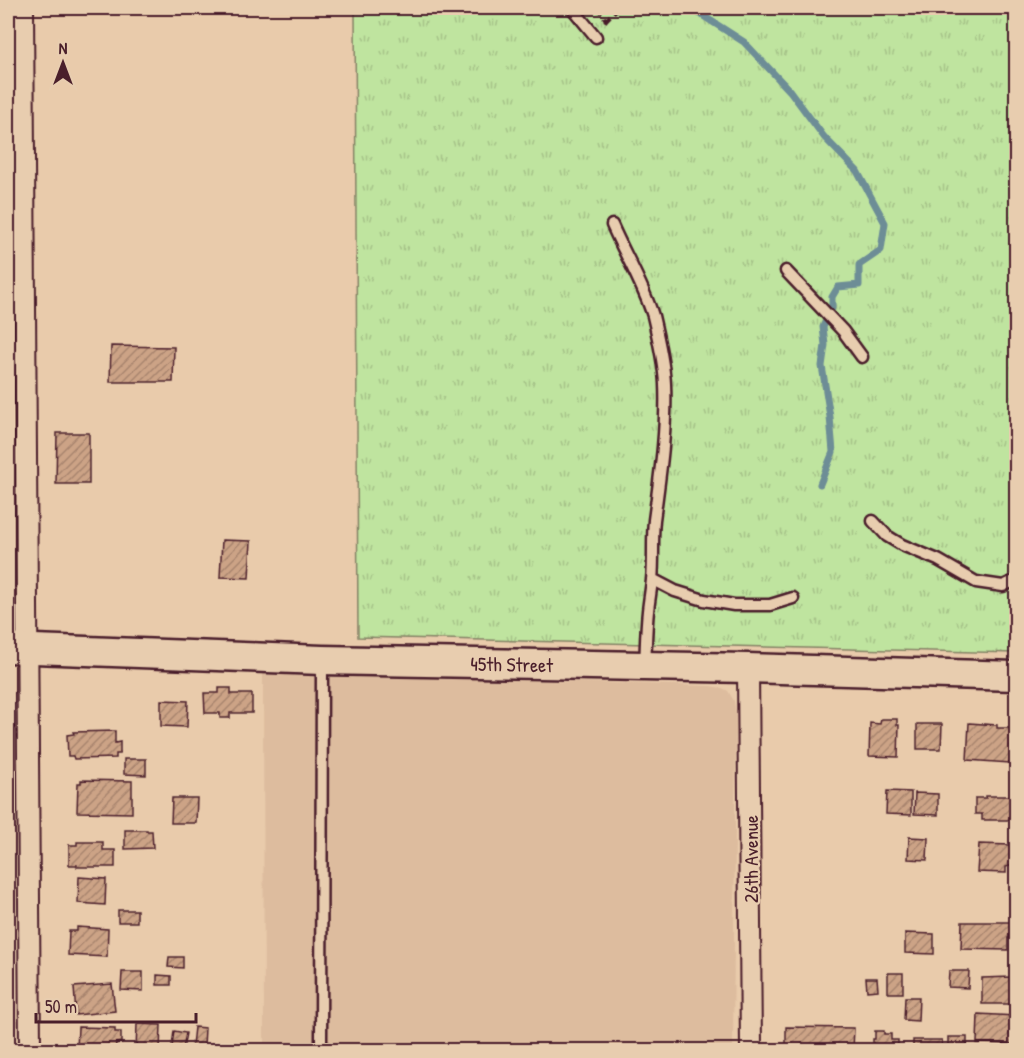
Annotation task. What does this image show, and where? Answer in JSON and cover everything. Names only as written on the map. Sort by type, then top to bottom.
[{"type":"street","points":[[23,8],[18,648],[30,1050]]},
{"type":"street","name":"45th Street","points":[[18,648],[322,660],[748,668],[1017,676]]},
{"type":"street","name":"26th Avenue","points":[[748,668],[751,1050]]},
{"type":"lane","points":[[572,8],[596,37]]},
{"type":"lane","points":[[612,225],[637,276],[652,315],[665,383],[664,424],[653,539],[645,666]]},
{"type":"lane","points":[[786,271],[843,331],[862,357]]},
{"type":"lane","points":[[873,521],[887,536],[902,545],[938,560],[976,582],[1003,586],[1017,580]]},
{"type":"lane","points":[[652,579],[675,591],[704,600],[734,605],[770,605],[793,598]]},
{"type":"lane","points":[[321,1050],[322,660]]},
{"type":"path","points":[[606,20],[618,8]]},
{"type":"shaded area","points":[[263,672],[710,686],[728,691],[734,701],[736,713],[733,1050],[264,1050]]},
{"type":"green space","points":[[355,8],[1016,8],[1016,653],[358,637]]},
{"type":"building","points":[[111,346],[174,347],[173,382],[110,382]]},
{"type":"building","points":[[57,433],[89,433],[89,484],[56,484]]},
{"type":"building","points":[[222,540],[251,541],[249,578],[220,577]]},
{"type":"building","points":[[219,688],[231,688],[231,694],[252,694],[252,713],[230,713],[230,718],[220,718],[220,713],[205,713],[204,693],[219,693]]},
{"type":"building","points":[[161,700],[188,701],[187,727],[161,726]]},
{"type":"building","points":[[881,719],[897,719],[897,725],[899,725],[898,757],[869,756],[870,723],[880,724]]},
{"type":"building","points":[[969,723],[1012,728],[1010,763],[967,760]]},
{"type":"building","points":[[917,724],[942,724],[941,749],[917,749]]},
{"type":"building","points":[[115,731],[115,743],[120,742],[120,754],[116,754],[116,758],[74,759],[73,756],[68,756],[67,735],[74,734],[73,732]]},
{"type":"building","points":[[124,759],[146,759],[146,775],[124,774]]},
{"type":"building","points":[[81,780],[132,781],[132,813],[77,812],[78,783],[81,783]]},
{"type":"building","points":[[887,791],[911,792],[911,815],[886,814]]},
{"type":"building","points":[[915,793],[938,794],[938,815],[914,814]]},
{"type":"building","points":[[986,796],[1016,796],[1016,820],[982,820],[982,814],[975,814],[975,798],[986,798]]},
{"type":"building","points":[[172,798],[197,798],[196,823],[171,823]]},
{"type":"building","points":[[125,830],[152,831],[153,848],[125,849]]},
{"type":"building","points":[[909,837],[928,838],[927,860],[908,859]]},
{"type":"building","points":[[77,842],[103,842],[103,850],[115,850],[115,867],[69,865],[69,845],[77,845]]},
{"type":"building","points":[[979,844],[1011,845],[1010,858],[1014,858],[1013,865],[1006,867],[1006,873],[977,872]]},
{"type":"building","points":[[79,877],[106,879],[105,905],[78,903]]},
{"type":"building","points":[[118,910],[137,910],[137,922],[118,922]]},
{"type":"building","points":[[962,922],[1012,922],[1012,938],[1008,938],[1008,950],[961,949]]},
{"type":"building","points":[[77,927],[108,929],[107,957],[68,955],[69,931],[77,931]]},
{"type":"building","points":[[905,933],[934,934],[934,954],[905,953]]},
{"type":"building","points":[[169,957],[183,957],[183,968],[168,967]]},
{"type":"building","points":[[949,971],[969,971],[968,988],[948,987]]},
{"type":"building","points":[[122,972],[143,972],[143,991],[121,990]]},
{"type":"building","points":[[888,973],[903,973],[903,993],[888,993]]},
{"type":"building","points":[[157,975],[171,976],[171,985],[157,985]]},
{"type":"building","points":[[1011,977],[1011,980],[1016,980],[1016,1002],[982,1004],[982,978]]},
{"type":"building","points":[[866,978],[877,978],[878,990],[867,991]]},
{"type":"building","points":[[112,984],[115,1011],[76,1015],[74,987]]},
{"type":"building","points":[[905,997],[919,997],[918,1021],[904,1020]]},
{"type":"building","points":[[978,1014],[1016,1016],[1016,1044],[977,1043]]},
{"type":"building","points":[[137,1024],[161,1025],[160,1050],[136,1050]]},
{"type":"building","points":[[78,1027],[115,1028],[115,1032],[121,1032],[121,1043],[116,1043],[115,1050],[77,1050]]},
{"type":"building","points":[[194,1027],[205,1028],[204,1046],[192,1046]]},
{"type":"building","points":[[786,1027],[854,1028],[853,1050],[786,1050]]},
{"type":"building","points":[[174,1031],[186,1033],[183,1049],[172,1046]]},
{"type":"building","points":[[875,1031],[891,1034],[891,1040],[898,1040],[898,1050],[873,1050]]},
{"type":"building","points":[[948,1037],[967,1037],[967,1050],[948,1050]]},
{"type":"building","points":[[913,1040],[942,1040],[941,1050],[913,1050]]},
{"type":"waterway","points":[[692,8],[744,42],[790,91],[824,137],[857,171],[885,223],[881,250],[859,265],[859,285],[838,287],[832,297],[832,308],[823,327],[825,345],[822,366],[833,452],[820,484]]}]
